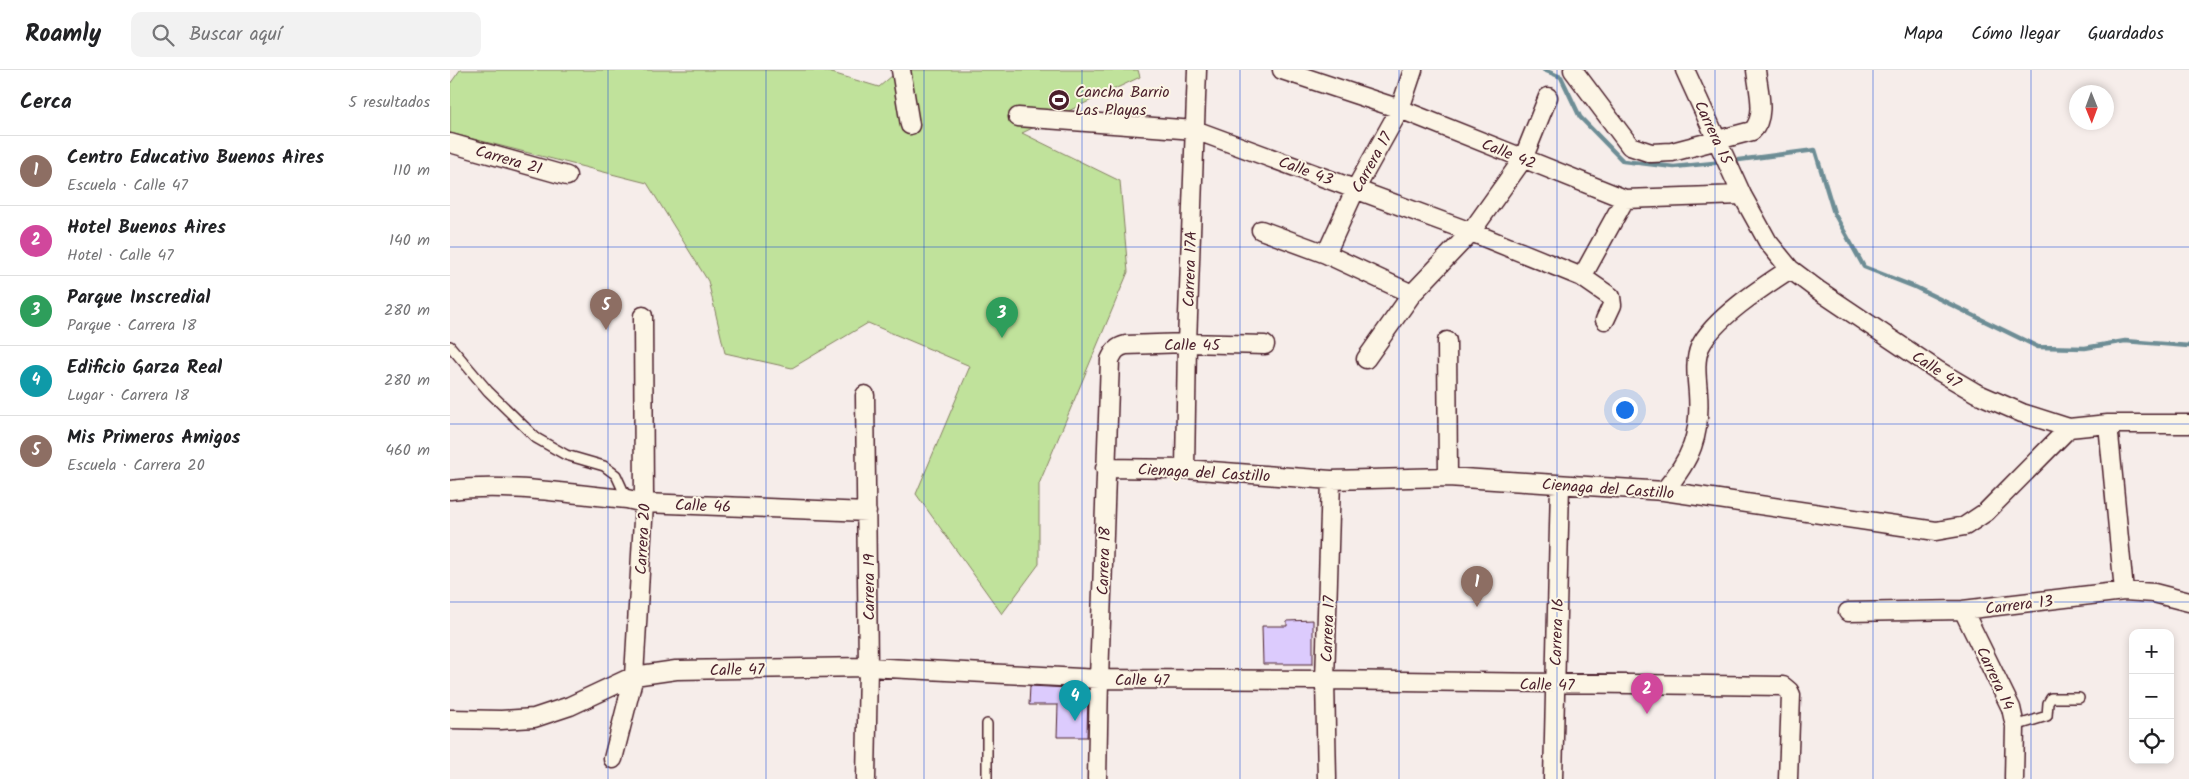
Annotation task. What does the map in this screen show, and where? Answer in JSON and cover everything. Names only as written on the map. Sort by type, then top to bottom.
[{"type":"street","points":[[902,70],[910,125]]},
{"type":"street","name":"Carrera 17A","points":[[1185,469],[1187,343],[1197,70]]},
{"type":"street","name":"Calle 42","points":[[1282,70],[1400,109],[1625,198],[1742,196]]},
{"type":"street","name":"Carrera 17","points":[[1326,254],[1356,188],[1400,109],[1413,70]]},
{"type":"street","points":[[1573,70],[1630,146],[1651,153],[1721,147],[1752,131],[1759,124],[1761,115],[1756,70]]},
{"type":"street","name":"Carrera 15","points":[[1685,70],[1742,196]]},
{"type":"street","points":[[1366,359],[1412,294],[1471,232],[1523,159],[1548,97]]},
{"type":"street","name":"Calle 43","points":[[1018,117],[1195,130],[1356,188],[1471,232],[1582,278],[1611,297],[1612,305],[1605,320]]},
{"type":"street","name":"Carrera 21","points":[[450,143],[567,176]]},
{"type":"street","name":"Calle 47","points":[[1742,196],[1768,242],[1790,270],[1937,370],[1976,394],[2068,428],[2108,424],[2189,424]]},
{"type":"street","points":[[1582,278],[1625,198]]},
{"type":"street","points":[[1261,230],[1326,254],[1412,294]]},
{"type":"street","points":[[1664,491],[1684,466],[1697,433],[1700,416],[1696,371],[1700,347],[1719,323],[1742,302],[1790,270]]},
{"type":"street","name":"Carrera 20","points":[[613,759],[634,676],[636,501],[643,316]]},
{"type":"street","points":[[1447,341],[1448,478]]},
{"type":"street","name":"Calle 45","points":[[1118,346],[1187,343],[1265,345]]},
{"type":"street","name":"Carrera 18","points":[[1097,779],[1110,360],[1118,346]]},
{"type":"street","name":"Carrera 19","points":[[865,396],[868,667],[866,779]]},
{"type":"street","points":[[2108,424],[2124,592]]},
{"type":"street","name":"Cienaga del Castillo","points":[[1106,468],[1185,469],[1331,480],[1448,478],[1664,491],[1936,530],[1965,526],[1986,512],[2068,428]]},
{"type":"street","name":"Carrera 17","points":[[1326,779],[1325,680],[1331,480]]},
{"type":"street","name":"Carrera 16","points":[[1553,779],[1560,485]]},
{"type":"street","name":"Calle 46","points":[[450,490],[476,487],[505,488],[636,501],[867,512]]},
{"type":"street","name":"Carrera 13","points":[[1848,612],[1964,610],[2124,592],[2154,593],[2189,602]]},
{"type":"street","name":"Carrera 14","points":[[1964,610],[2012,708],[2015,726],[2014,779]]},
{"type":"street","name":"Calle 47","points":[[450,718],[501,720],[534,718],[570,706],[634,676],[676,670],[868,667],[1099,679],[1782,686],[1789,690],[1791,695],[1788,779]]},
{"type":"lane","points":[[450,346],[488,390],[536,438],[566,455],[604,466],[616,475],[636,501]]},
{"type":"lane","points":[[2015,726],[2047,716],[2048,703],[2052,698],[2079,698]]},
{"type":"lane","points":[[987,724],[987,779]]},
{"type":"green space","points":[[460,70],[822,70],[879,87],[899,70],[1138,70],[1140,77],[1022,133],[1120,181],[1128,272],[1039,484],[1039,564],[1002,614],[916,494],[970,366],[868,323],[792,368],[725,353],[708,281],[647,183],[450,133],[450,84]]},
{"type":"building","points":[[1313,620],[1313,664],[1263,664],[1262,626],[1287,626],[1287,621]]},
{"type":"building","points":[[1030,686],[1088,689],[1087,737],[1057,737],[1058,705],[1029,705]]},
{"type":"waterway","points":[[1544,70],[1561,77],[1580,117],[1623,161],[1674,167],[1723,162]]},
{"type":"waterway","points":[[1731,161],[1815,150],[1834,213],[1864,267],[1915,287],[2038,347],[2085,348],[2125,341],[2189,346]]},
{"type":"place","name":"Cancha Barrio Las Playas","points":[[1059,100]]},
{"type":"place","name":"Mis Primeros Amigos","points":[[606,330]]},
{"type":"place","name":"Parque Inscredial","points":[[1002,338]]},
{"type":"place","name":"Centro Educativo Buenos Aires","points":[[1477,607]]},
{"type":"place","name":"Hotel Buenos Aires","points":[[1647,714]]},
{"type":"place","name":"Edificio Garza Real","points":[[1075,721]]}]
